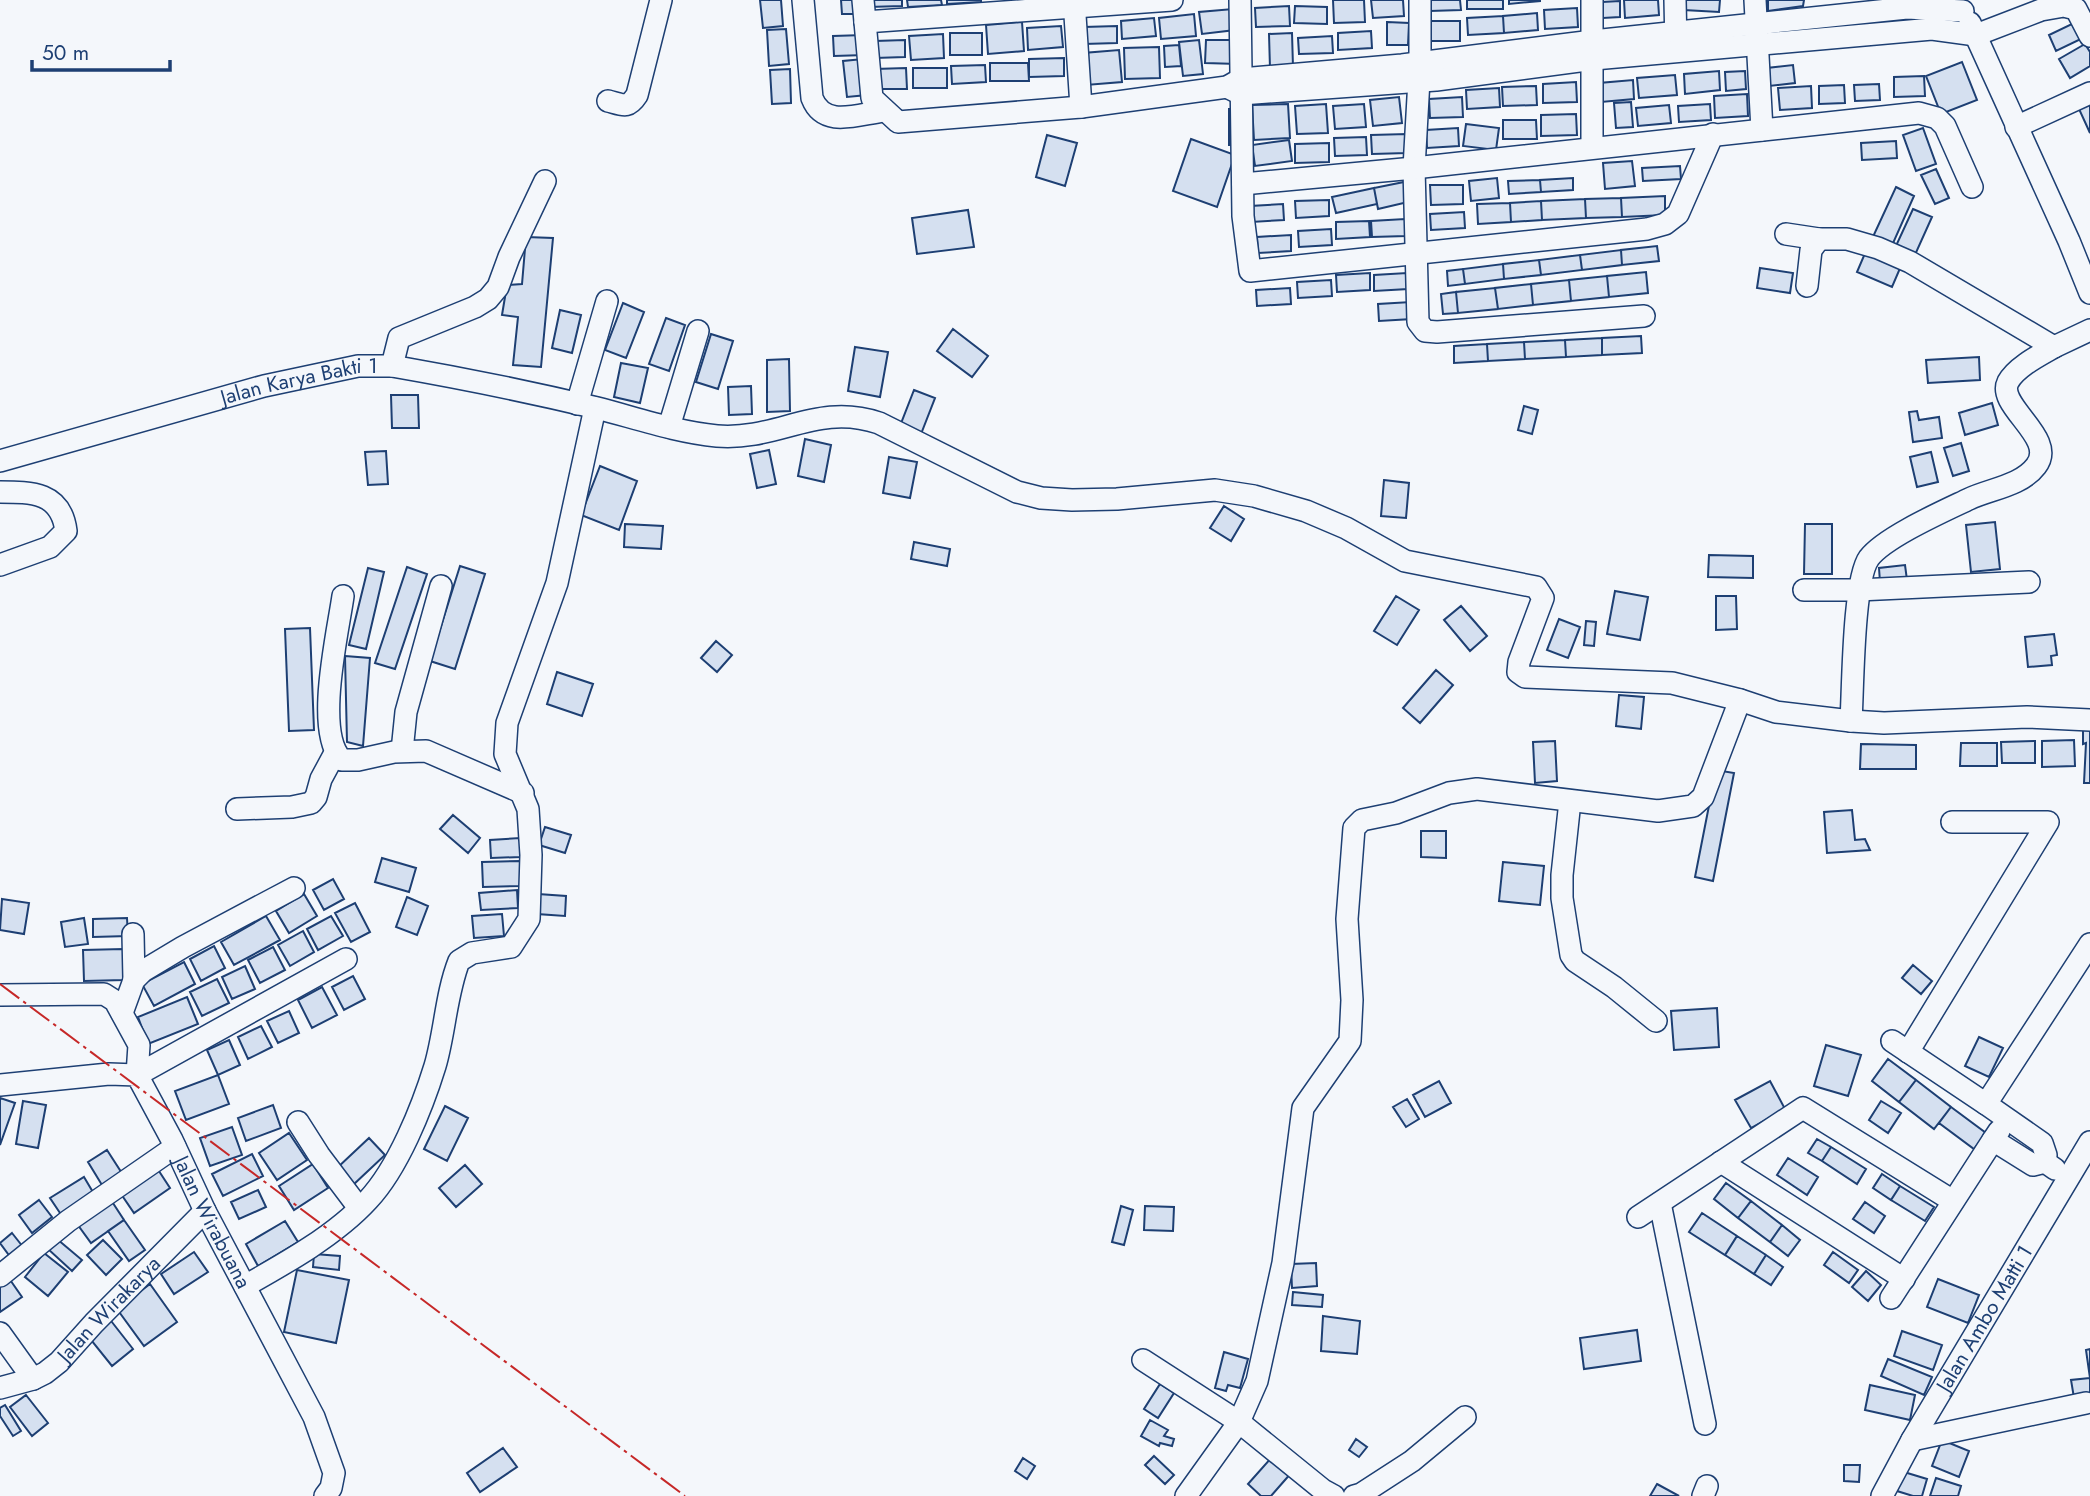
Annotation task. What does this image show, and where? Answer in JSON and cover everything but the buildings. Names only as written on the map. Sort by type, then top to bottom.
[{"type":"street","points":[[608,101],[627,105],[638,95],[661,0]]},
{"type":"street","points":[[803,0],[815,107],[832,118],[884,111]]},
{"type":"street","points":[[863,0],[872,98],[898,122],[1081,107],[1236,87],[1420,71],[1676,42],[1756,24],[1961,5],[2069,240],[2090,293]]},
{"type":"street","points":[[865,22],[1074,3],[1172,0]]},
{"type":"street","points":[[1240,0],[1236,87],[1243,216],[1250,271],[1665,225],[1678,214],[1713,134]]},
{"type":"street","points":[[1420,0],[1420,71],[1414,168],[1418,322],[1425,331],[1644,316]]},
{"type":"street","points":[[1592,0],[1592,147]]},
{"type":"street","points":[[1675,0],[1676,42]]},
{"type":"street","points":[[1755,0],[1762,130]]},
{"type":"street","points":[[1074,3],[1081,107]]},
{"type":"street","points":[[1676,42],[1758,46],[1932,29],[1976,35],[2041,10],[2064,6],[2076,9],[2090,36]]},
{"type":"street","points":[[2017,127],[2090,93]]},
{"type":"street","points":[[1242,184],[1919,113],[1937,118],[1945,126],[1972,187]]},
{"type":"street","name":"Jalan Karya Bakti 1","points":[[0,461],[264,386],[358,366],[392,366],[399,338],[475,307],[488,299],[498,287],[509,257],[545,181]]},
{"type":"street","points":[[1786,234],[1819,239],[1847,239],[1878,248],[1910,262],[2054,347]]},
{"type":"street","points":[[1807,286],[1811,250],[1819,239]]},
{"type":"street","points":[[245,1286],[304,1252],[369,1199],[394,1163],[407,1137],[435,1066],[459,961],[472,953],[511,947],[527,926],[532,879],[530,823],[523,793],[505,754],[507,723],[557,583],[586,406],[607,301]]},
{"type":"street","points":[[1851,721],[1858,590],[1870,556],[1937,515],[1980,494],[2013,483],[2034,470],[2040,461],[2041,449],[2031,429],[2008,397],[2008,381],[2054,347],[2090,330]]},
{"type":"street","points":[[669,427],[698,331]]},
{"type":"street","points":[[392,366],[718,436],[750,436],[826,416],[847,415],[879,423],[1017,492],[1041,498],[1118,499],[1215,490],[1254,496],[1306,511],[1405,561],[1535,587],[1544,598],[1519,662],[1518,672],[1525,677],[1672,683],[1776,712],[1851,721],[1884,723],[2027,717],[2090,720]]},
{"type":"street","points":[[0,492],[29,492],[41,495],[60,510],[66,531],[50,547],[0,565]]},
{"type":"street","points":[[1804,590],[2029,582]]},
{"type":"street","points":[[402,751],[406,712],[441,586]]},
{"type":"street","points":[[237,809],[292,807],[310,803],[316,797],[321,779],[335,753],[328,691],[343,596]]},
{"type":"street","points":[[1186,1496],[1239,1422],[1256,1381],[1283,1263],[1303,1108],[1350,1041],[1352,1000],[1347,919],[1353,828],[1362,820],[1396,813],[1460,790],[1492,789],[1658,811],[1693,806],[1703,797],[1740,700]]},
{"type":"street","points":[[335,753],[342,760],[358,760],[402,751],[426,751],[523,793]]},
{"type":"street","points":[[1570,801],[1562,898],[1571,955],[1575,961],[1614,987],[1656,1021]]},
{"type":"street","points":[[1952,822],[2048,822],[1900,1046],[2042,1143],[2045,1162]]},
{"type":"street","points":[[134,980],[143,971],[183,947],[294,888]]},
{"type":"street","points":[[122,1013],[134,980],[133,934]]},
{"type":"street","points":[[1986,1104],[2090,944]]},
{"type":"street","points":[[0,1085],[109,1074],[137,1075],[346,959]]},
{"type":"street","points":[[0,995],[103,994],[115,1001],[139,1045],[137,1075]]},
{"type":"street","name":"Jalan Wirabuana","points":[[137,1075],[320,1432],[334,1473],[326,1496]]},
{"type":"street","points":[[1638,1217],[1803,1108],[1953,1201]]},
{"type":"street","points":[[1891,1298],[2007,1119]]},
{"type":"street","points":[[298,1122],[359,1208]]},
{"type":"street","points":[[1993,1140],[2034,1165],[2045,1162],[2069,1177]]},
{"type":"street","name":"Jalan Ambo Matti 1","points":[[1887,1495],[1912,1440],[2090,1142]]},
{"type":"street","points":[[0,1276],[68,1221],[175,1147]]},
{"type":"street","points":[[1721,1162],[1904,1279]]},
{"type":"street","points":[[1660,1203],[1705,1424]]},
{"type":"street","name":"Jalan Wirakarya","points":[[0,1388],[45,1373],[71,1351],[94,1323],[205,1211]]},
{"type":"street","points":[[0,1334],[33,1379]]},
{"type":"street","points":[[1143,1360],[1239,1422],[1334,1496]]},
{"type":"street","points":[[1912,1440],[2085,1403]]},
{"type":"street","points":[[1354,1496],[1362,1494],[1412,1461],[1465,1416]]},
{"type":"power","points":[[0,984],[685,1496]]}]
